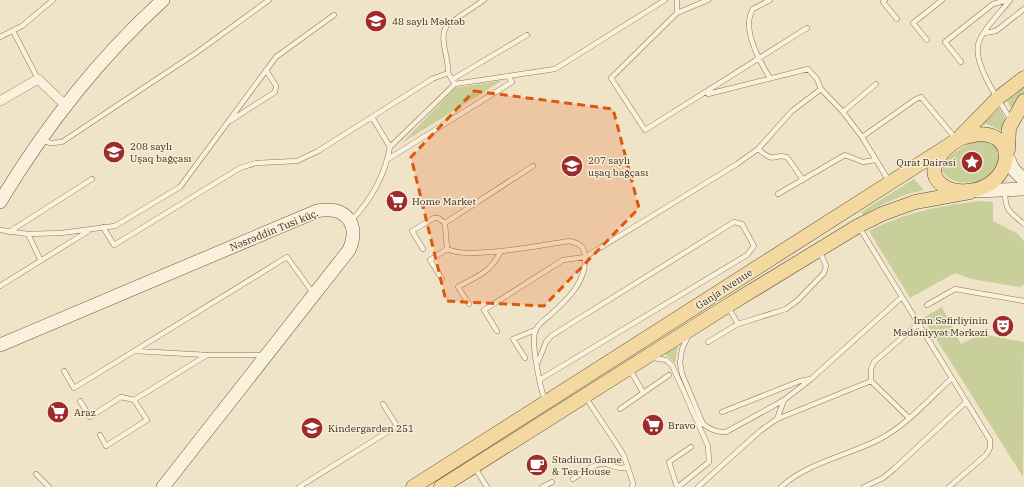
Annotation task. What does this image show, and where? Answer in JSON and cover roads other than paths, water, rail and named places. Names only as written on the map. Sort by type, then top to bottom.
[{"type":"main road","name":"Ganja Avenue","points":[[413,487],[546,404],[957,140],[998,98],[1024,78]]},
{"type":"main road","points":[[1009,156],[1002,140],[989,134],[979,134],[957,140],[939,156],[935,163],[934,173],[939,182],[950,189],[973,191],[988,186],[1002,175],[1006,170],[1009,156],[1007,135],[1011,121],[1024,101]]},
{"type":"main road","name":"Ganja Avenue","points":[[441,487],[819,248],[858,226],[882,214],[915,202],[973,191]]},
{"type":"street","points":[[0,202],[40,140],[65,106],[113,48],[162,0]]},
{"type":"street","points":[[0,101],[38,79],[65,106]]},
{"type":"street","points":[[1009,156],[1014,169],[1024,180]]},
{"type":"street","points":[[973,191],[1024,189]]},
{"type":"street","name":"Nəsrəddin Tusi küç.","points":[[0,345],[317,211],[328,209],[337,211],[351,221]]},
{"type":"street","points":[[162,487],[313,293],[349,250],[353,240],[354,231],[351,221]]},
{"type":"lane","points":[[0,38],[13,31],[53,0]]},
{"type":"lane","points":[[40,140],[51,143],[62,142],[196,52],[269,0]]},
{"type":"lane","points":[[454,82],[448,73],[449,61],[443,39],[443,31],[447,25],[484,0]]},
{"type":"lane","points":[[454,82],[555,69],[665,0]]},
{"type":"lane","points":[[676,13],[677,0]]},
{"type":"lane","points":[[708,0],[676,13],[611,78],[645,130],[703,95],[807,28]]},
{"type":"lane","points":[[770,0],[753,9],[748,22],[758,59],[770,78]]},
{"type":"lane","points":[[885,0],[883,2],[897,19]]},
{"type":"lane","points":[[927,40],[913,23],[942,0]]},
{"type":"lane","points":[[1008,0],[984,33],[978,44],[978,55],[980,65],[1011,121]]},
{"type":"lane","points":[[960,62],[945,42],[994,4],[1008,0]]},
{"type":"lane","points":[[984,33],[996,31],[1024,9]]},
{"type":"lane","points":[[0,230],[28,234],[61,233],[115,226],[180,187],[266,70],[282,52],[334,15]]},
{"type":"lane","points":[[13,31],[38,79]]},
{"type":"lane","points":[[351,221],[360,212],[377,186],[388,159],[390,147],[454,82],[527,35]]},
{"type":"lane","points":[[703,95],[808,69],[817,79],[821,89],[843,112],[862,137],[890,183]]},
{"type":"lane","points":[[227,124],[275,92],[276,86],[266,70]]},
{"type":"lane","points":[[103,227],[114,245],[240,168],[256,163],[297,161],[318,151],[432,79],[448,73]]},
{"type":"lane","points":[[388,159],[512,82],[508,76]]},
{"type":"lane","points":[[843,112],[876,84]]},
{"type":"lane","points":[[497,331],[484,310],[563,260],[585,257],[758,149],[792,111],[821,89]]},
{"type":"lane","points":[[862,137],[916,98],[921,97],[957,140]]},
{"type":"lane","points":[[372,117],[390,147]]},
{"type":"lane","points":[[758,149],[768,158],[774,159],[781,156],[786,157],[803,180]]},
{"type":"lane","points":[[778,194],[845,155],[863,162],[875,160]]},
{"type":"lane","points":[[445,223],[533,166]]},
{"type":"lane","points":[[10,232],[92,179]]},
{"type":"lane","points":[[1005,189],[1006,208],[1024,224]]},
{"type":"lane","points":[[423,249],[412,231],[434,218],[438,218],[445,223]]},
{"type":"lane","points":[[538,362],[550,336],[734,222],[742,224],[754,246],[747,255],[539,380]]},
{"type":"lane","points":[[445,223],[447,249]]},
{"type":"lane","points":[[858,226],[990,440],[990,448],[986,455],[949,487]]},
{"type":"lane","points":[[0,286],[40,259],[93,228]]},
{"type":"lane","points":[[28,234],[40,259]]},
{"type":"lane","points":[[447,249],[464,254],[569,242],[578,243],[582,246],[585,257],[584,269],[579,283],[567,300],[535,330],[513,339],[525,358]]},
{"type":"lane","points":[[708,342],[738,324],[786,309],[798,300],[824,273],[826,266],[819,248]]},
{"type":"lane","points":[[442,279],[430,260],[447,249]]},
{"type":"lane","points":[[469,304],[458,287],[488,270],[494,264],[500,251]]},
{"type":"lane","points":[[64,372],[74,388],[287,257],[313,293]]},
{"type":"lane","points":[[926,305],[955,289],[1024,302]]},
{"type":"lane","points":[[692,328],[682,349],[680,363],[682,374],[703,424],[709,429],[718,432],[726,432],[784,400],[810,379],[902,297]]},
{"type":"lane","points":[[727,306],[738,324]]},
{"type":"lane","points":[[909,418],[871,381],[871,369],[874,362],[918,324]]},
{"type":"lane","points":[[535,330],[533,341],[538,362],[539,380],[546,404]]},
{"type":"lane","points":[[135,351],[207,355],[265,355]]},
{"type":"lane","points":[[134,400],[207,355]]},
{"type":"lane","points":[[643,360],[657,357],[666,360],[672,365],[708,446],[709,462],[677,487],[669,466],[669,462],[691,447]]},
{"type":"lane","points":[[629,369],[643,392]]},
{"type":"lane","points":[[620,409],[669,375]]},
{"type":"lane","points":[[722,412],[800,381],[810,379]]},
{"type":"lane","points":[[782,487],[797,474],[877,440],[893,431],[951,379]]},
{"type":"lane","points":[[698,487],[760,431],[777,420],[871,381]]},
{"type":"lane","points":[[585,396],[616,443],[628,467],[633,483],[632,487]]},
{"type":"lane","points":[[80,401],[90,417],[121,397],[134,400],[147,420],[106,446],[100,435]]},
{"type":"lane","points":[[777,420],[784,400]]},
{"type":"lane","points":[[864,487],[883,478],[894,469],[966,402]]},
{"type":"lane","points":[[299,487],[397,426],[383,404]]},
{"type":"lane","points":[[573,480],[598,464],[606,463],[618,469],[628,467]]},
{"type":"lane","points":[[474,467],[487,487]]},
{"type":"lane","points":[[36,474],[49,487]]},
{"type":"lane","points":[[542,487],[552,482]]},
{"type":"place","name":"48 saylı Məktəb","points":[[376,21]]},
{"type":"place","name":"208 saylı Uşaq bağçası","points":[[114,152]]},
{"type":"place","name":"Qırat Dairəsi","points":[[972,162]]},
{"type":"place","name":"207 saylı uşaq bağçası","points":[[572,166]]},
{"type":"place","name":"Home Market","points":[[397,201]]},
{"type":"place","name":"İran Səfirliyinin Mədəniyyət Mərkəzi","points":[[1003,326]]},
{"type":"place","name":"Araz","points":[[58,412]]},
{"type":"place","name":"Bravo","points":[[653,425]]},
{"type":"place","name":"Kindergarden 251","points":[[312,428]]},
{"type":"place","name":"Stadium Game & Tea House","points":[[537,465]]}]
